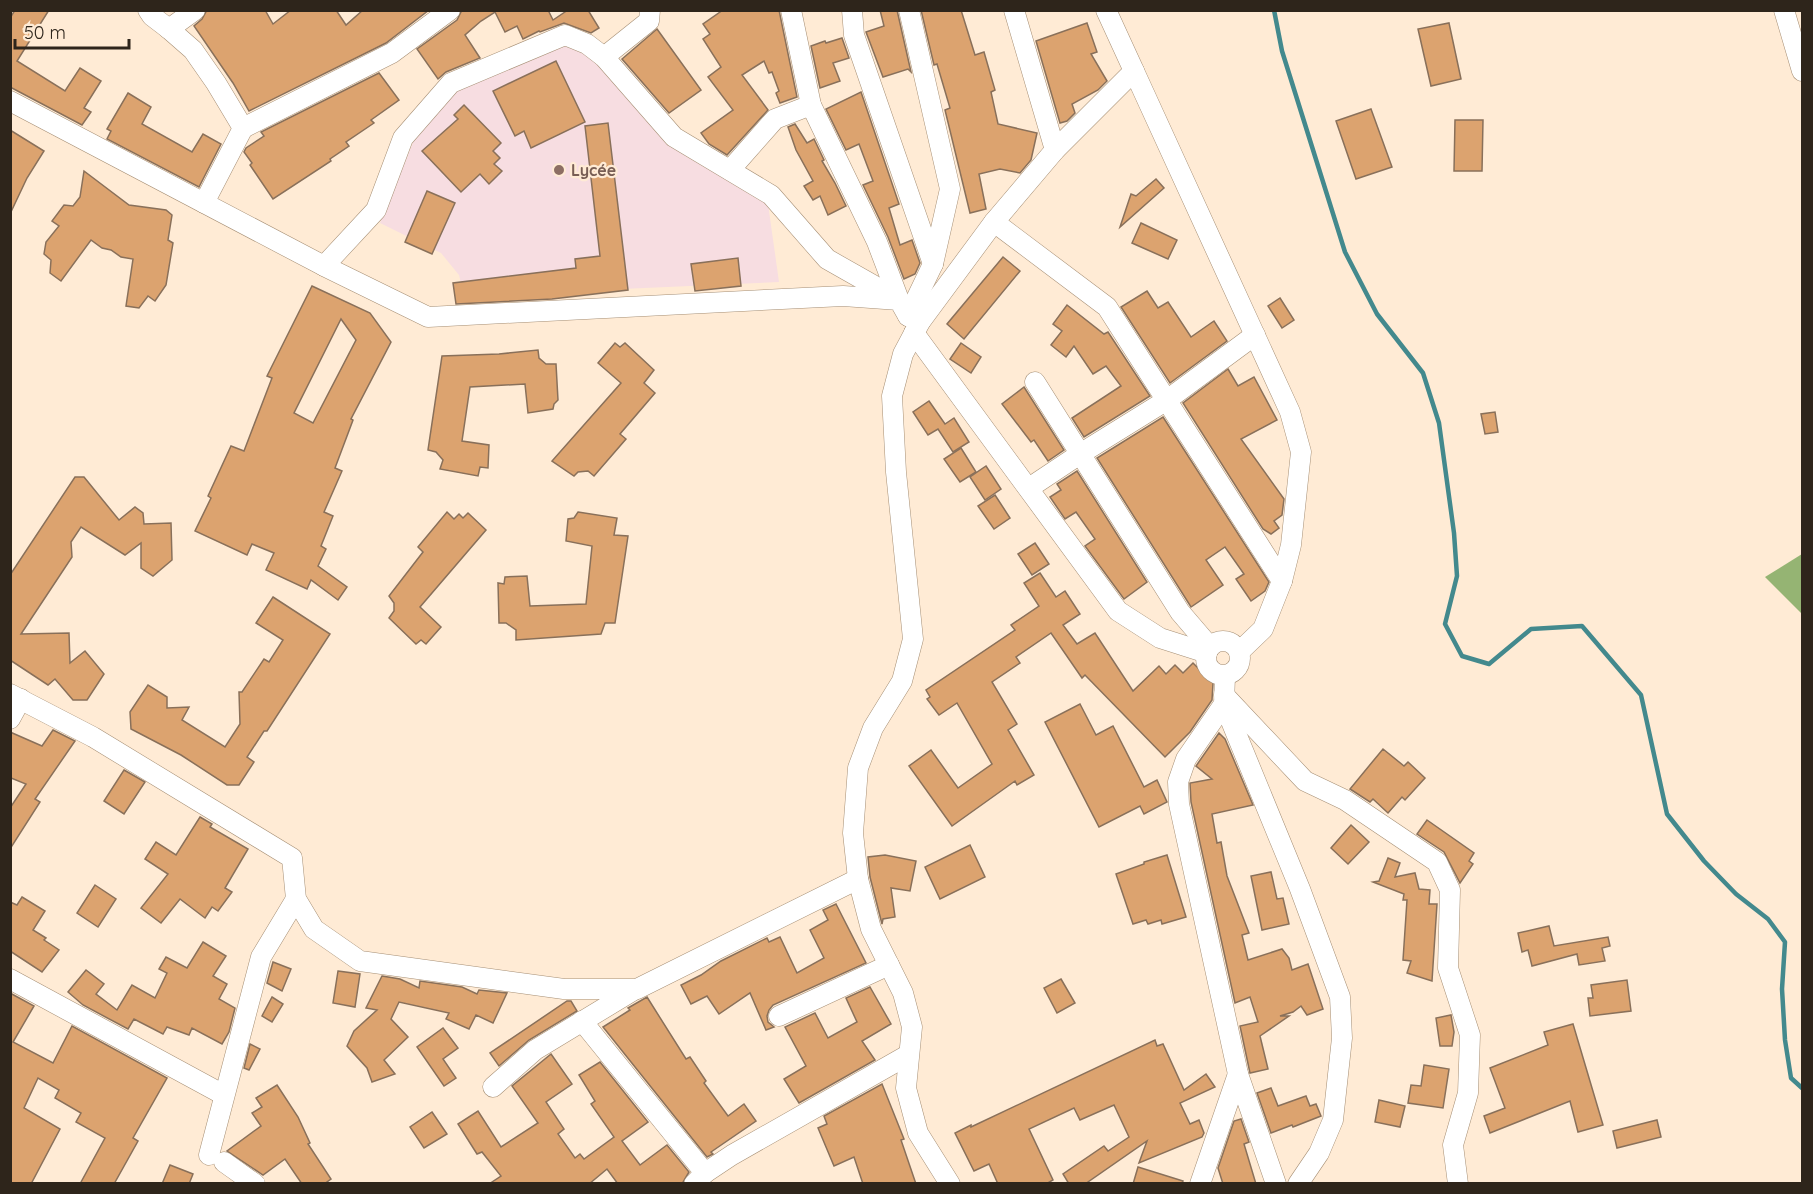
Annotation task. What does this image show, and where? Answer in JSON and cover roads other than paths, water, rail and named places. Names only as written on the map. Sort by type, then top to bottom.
[{"type":"street","points":[[148,10],[152,16],[193,50],[243,128]]},
{"type":"street","points":[[169,29],[195,10]]},
{"type":"street","points":[[204,203],[243,128],[392,53],[450,10]]},
{"type":"street","points":[[604,57],[649,21],[650,10]]},
{"type":"street","points":[[791,10],[811,105],[877,242],[910,318],[1118,611],[1160,638],[1208,650]]},
{"type":"street","points":[[852,10],[854,34],[933,264]]},
{"type":"street","points":[[909,10],[950,189],[933,264],[910,318],[892,396],[896,472],[913,639],[902,681],[873,728],[858,768],[853,833],[858,879],[871,929],[903,993],[912,1027],[906,1088],[918,1133],[942,1181]]},
{"type":"street","points":[[1014,10],[1055,150]]},
{"type":"street","points":[[1106,10],[1290,412],[1301,452],[1291,545],[1282,581],[1263,629],[1239,652]]},
{"type":"street","points":[[1784,10],[1803,71]]},
{"type":"street","points":[[1795,10],[1803,14]]},
{"type":"street","points":[[324,266],[376,210],[403,138],[451,83],[565,35],[587,44],[604,57],[674,136],[771,195],[827,259],[910,318]]},
{"type":"street","points":[[910,318],[1055,150],[1134,71]]},
{"type":"street","points":[[10,101],[324,266],[428,317],[843,296],[910,318]]},
{"type":"street","points":[[730,170],[775,119],[811,105]]},
{"type":"street","points":[[994,222],[1107,307],[1282,581]]},
{"type":"street","points":[[1029,488],[1167,400],[1255,335]]},
{"type":"street","points":[[1035,382],[1180,612],[1208,650],[1207,664],[1224,691],[1340,997],[1342,1038],[1333,1120],[1319,1153],[1298,1184]]},
{"type":"street","points":[[1208,650],[1220,641],[1226,641],[1236,647],[1239,652],[1238,668],[1230,674],[1224,691],[1186,759],[1178,782],[1179,804],[1238,1074],[1276,1184]]},
{"type":"street","points":[[1224,691],[1305,781],[1345,800],[1437,862],[1450,890],[1448,968],[1470,1035],[1468,1093],[1452,1145],[1458,1184]]},
{"type":"street","points":[[10,719],[16,697],[93,737],[292,858],[296,899],[314,929],[360,961],[564,989],[637,989]]},
{"type":"street","points":[[493,1087],[535,1050],[637,989],[858,879]]},
{"type":"street","points":[[255,1184],[216,1158],[224,1095],[261,957],[296,899]]},
{"type":"street","points":[[778,1016],[889,965]]},
{"type":"street","points":[[10,979],[224,1095]]},
{"type":"street","points":[[582,1022],[700,1178],[732,1155],[908,1055]]},
{"type":"street","points":[[1200,1184],[1238,1074]]},
{"type":"waterway","points":[[1274,10],[1282,51],[1345,252],[1377,314],[1423,373],[1439,423],[1454,533],[1457,576],[1445,624],[1462,656],[1489,664],[1531,629],[1582,626],[1641,695],[1667,814],[1704,861],[1736,894],[1768,919],[1785,942],[1782,989],[1785,1040],[1791,1078],[1802,1088]]},
{"type":"place","name":"Lycée","points":[[559,170]]}]
